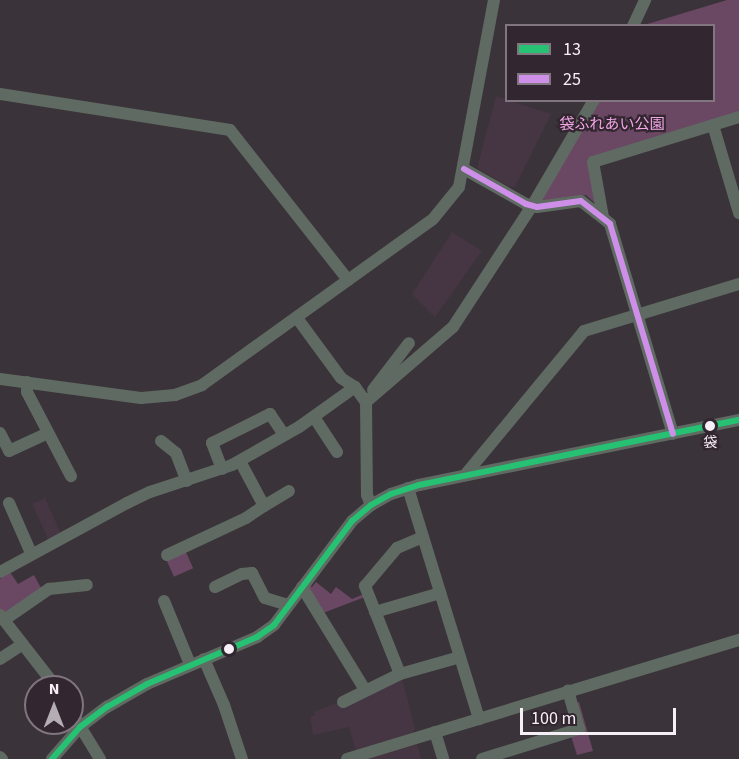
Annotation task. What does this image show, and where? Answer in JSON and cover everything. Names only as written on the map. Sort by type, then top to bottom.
[{"type":"street","points":[[0,379],[141,398],[176,395],[202,385],[433,219],[456,194],[464,169],[494,0]]},
{"type":"street","points":[[634,24],[645,0]]},
{"type":"street","points":[[0,94],[230,130],[348,280]]},
{"type":"street","points":[[365,401],[453,327],[532,206],[593,102]]},
{"type":"street","points":[[603,217],[593,162],[739,117]]},
{"type":"street","points":[[713,125],[739,213]]},
{"type":"street","points":[[464,169],[532,206],[581,201],[610,224],[673,434]]},
{"type":"street","points":[[465,475],[584,331],[739,284]]},
{"type":"street","points":[[297,318],[341,378],[355,387],[365,401],[368,495],[371,505]]},
{"type":"street","points":[[365,401],[409,343]]},
{"type":"street","points":[[27,382],[27,392],[70,476]]},
{"type":"street","points":[[0,572],[31,553],[127,503],[240,461],[314,417],[355,387]]},
{"type":"street","points":[[222,469],[212,443],[270,414],[284,435]]},
{"type":"street","points":[[314,417],[336,452]]},
{"type":"street","points":[[84,724],[107,706],[190,664],[257,637],[274,625],[347,528],[371,505],[408,488],[739,420]]},
{"type":"street","points":[[0,433],[9,451],[48,433]]},
{"type":"street","points":[[161,441],[176,453],[187,481]]},
{"type":"street","points":[[240,461],[264,506]]},
{"type":"street","points":[[408,488],[480,719]]},
{"type":"street","points":[[167,555],[246,518],[289,491]]},
{"type":"street","points":[[9,503],[31,553]]},
{"type":"street","points":[[400,674],[365,586],[397,548],[423,537]]},
{"type":"street","points":[[215,587],[242,574],[252,573],[266,598],[288,605]]},
{"type":"street","points":[[47,675],[2,618],[49,589],[87,585]]},
{"type":"street","points":[[302,587],[365,690]]},
{"type":"street","points":[[375,612],[440,593]]},
{"type":"street","points":[[165,601],[190,664]]},
{"type":"street","points":[[347,759],[739,640]]},
{"type":"street","points":[[0,659],[23,644]]},
{"type":"street","points":[[343,702],[400,674],[460,657]]},
{"type":"street","points":[[204,659],[224,705],[242,759]]},
{"type":"street","points":[[482,759],[579,729],[568,691]]},
{"type":"street","points":[[435,732],[442,759]]},
{"type":"street","points":[[84,733],[100,759]]},
{"type":"street","points":[[52,759],[73,735]]},
{"type":"shaded area","points":[[496,96],[505,99],[505,102],[514,102],[551,114],[515,187],[508,186],[477,168]]},
{"type":"shaded area","points":[[452,232],[482,251],[435,317],[412,294]]},
{"type":"shaded area","points":[[45,498],[61,534],[48,539],[32,504]]},
{"type":"shaded area","points":[[402,678],[415,729],[412,734],[356,751],[349,727],[313,735],[310,717],[315,715],[314,712]]},
{"type":"shaded area","points":[[417,744],[421,759],[360,759],[415,745]]},
{"type":"green space","name":"袋ふれあい公園","points":[[727,0],[739,0],[739,114],[587,159],[599,201],[597,205],[586,195],[538,202],[596,102],[715,102],[715,24],[647,24]]},
{"type":"green space","points":[[185,550],[193,568],[174,577],[166,559]]},
{"type":"green space","points":[[10,572],[18,584],[34,575],[42,590],[3,615],[0,610],[0,579]]},
{"type":"green space","points":[[316,582],[331,594],[336,587],[352,599],[364,594],[365,597],[323,613],[309,591],[309,585],[312,587]]},
{"type":"green space","points":[[579,702],[593,751],[577,755],[571,736],[584,732],[575,703]]},
{"type":"transit line","name":"25","points":[[464,169],[526,204],[537,207],[581,201],[610,224],[673,434]]},
{"type":"transit line","name":"13","points":[[52,759],[80,727],[107,707],[147,684],[257,637],[274,625],[352,521],[371,505],[391,494],[419,485],[739,420]]},
{"type":"place","name":"袋","points":[[710,426]]}]
